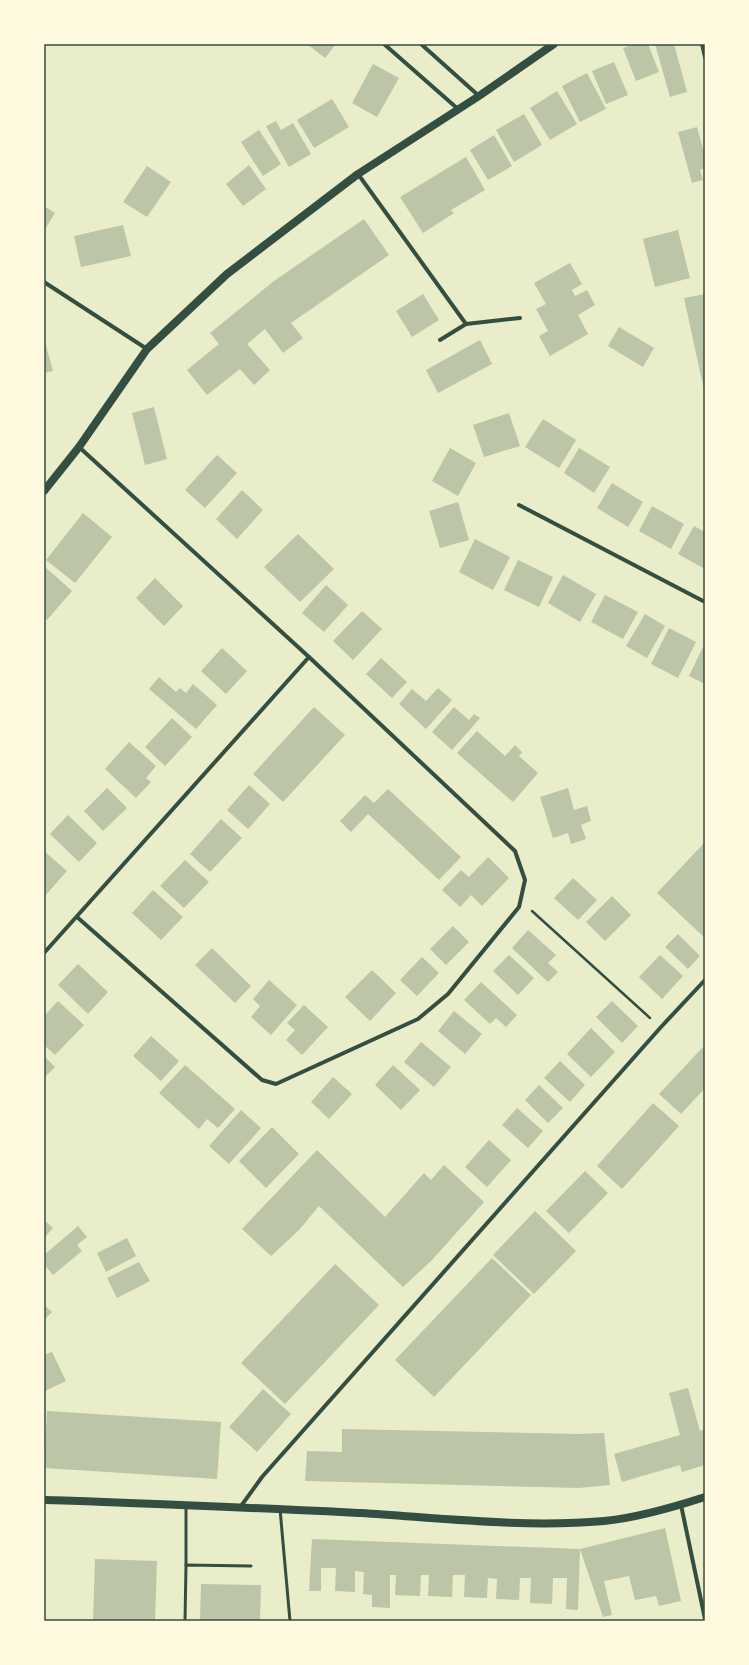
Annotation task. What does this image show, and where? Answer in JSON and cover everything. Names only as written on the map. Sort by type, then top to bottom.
[{"type":"main road","points":[[44,491],[79,447],[147,350],[227,274],[358,174],[479,96],[554,44]]},
{"type":"main road","points":[[44,1500],[242,1506],[506,1522],[571,1523],[606,1521],[681,1505],[705,1497]]},
{"type":"street","points":[[384,44],[458,109]]},
{"type":"street","points":[[421,44],[479,96]]},
{"type":"street","points":[[702,44],[705,56]]},
{"type":"street","points":[[358,174],[466,324]]},
{"type":"street","points":[[44,282],[147,350]]},
{"type":"street","points":[[440,340],[466,324],[520,318]]},
{"type":"street","points":[[78,917],[262,1080],[276,1084],[418,1019],[448,994],[519,907],[522,901],[525,880],[515,852],[309,657],[79,447]]},
{"type":"street","points":[[519,505],[705,602]]},
{"type":"street","points":[[44,952],[78,917],[309,657]]},
{"type":"street","points":[[242,1506],[262,1477],[661,1027],[705,980]]},
{"type":"street","points":[[681,1505],[705,1619]]},
{"type":"lane","points":[[185,1621],[186,1505]]},
{"type":"lane","points":[[280,1509],[290,1621]]},
{"type":"lane","points":[[186,1565],[251,1566]]},
{"type":"path","points":[[522,901],[661,1027]]},
{"type":"building","points":[[307,44],[336,44],[325,58]]},
{"type":"building","points":[[635,44],[648,44],[659,72],[636,81],[623,48]]},
{"type":"building","points":[[655,44],[674,44],[687,92],[670,97]]},
{"type":"building","points":[[614,62],[628,95],[606,104],[592,71]]},
{"type":"building","points":[[373,64],[399,78],[377,117],[352,103]]},
{"type":"building","points":[[587,73],[606,109],[580,122],[562,86]]},
{"type":"building","points":[[557,91],[577,124],[550,140],[530,108]]},
{"type":"building","points":[[332,99],[349,127],[314,148],[297,120]]},
{"type":"building","points":[[524,114],[542,145],[514,162],[496,130]]},
{"type":"building","points":[[276,121],[281,130],[293,123],[311,154],[289,167],[266,126]]},
{"type":"building","points":[[697,127],[705,156],[705,168],[700,170],[703,180],[692,183],[678,132]]},
{"type":"building","points":[[259,130],[281,164],[263,176],[241,142]]},
{"type":"building","points":[[494,135],[512,166],[488,180],[470,150]]},
{"type":"building","points":[[466,157],[485,190],[451,210],[454,213],[423,233],[400,197]]},
{"type":"building","points":[[249,165],[266,189],[243,206],[226,184]]},
{"type":"building","points":[[147,166],[171,182],[147,217],[123,202]]},
{"type":"building","points":[[44,206],[55,213],[44,231]]},
{"type":"building","points":[[364,219],[389,255],[291,323],[303,338],[283,353],[265,329],[247,344],[270,370],[254,385],[240,369],[207,395],[187,370],[219,344],[210,333],[274,281]]},
{"type":"building","points":[[123,225],[131,256],[81,267],[74,236]]},
{"type":"building","points":[[678,230],[690,278],[655,287],[643,239]]},
{"type":"building","points":[[570,263],[582,284],[572,290],[575,296],[587,290],[595,305],[578,315],[588,334],[550,356],[539,336],[548,331],[536,309],[546,304],[534,283]]},
{"type":"building","points":[[423,294],[439,320],[412,337],[396,311]]},
{"type":"building","points":[[705,294],[705,390],[704,390],[684,298]]},
{"type":"building","points":[[619,327],[654,348],[643,367],[608,346]]},
{"type":"building","points":[[44,338],[53,371],[44,373]]},
{"type":"building","points":[[480,340],[492,364],[438,393],[426,370]]},
{"type":"building","points":[[154,407],[167,459],[145,465],[132,413]]},
{"type":"building","points":[[509,413],[520,446],[484,457],[473,425]]},
{"type":"building","points":[[543,419],[576,440],[559,468],[525,447]]},
{"type":"building","points":[[450,448],[476,463],[458,496],[432,481]]},
{"type":"building","points":[[579,448],[610,467],[594,493],[564,473]]},
{"type":"building","points":[[217,455],[237,473],[205,508],[185,490]]},
{"type":"building","points":[[612,483],[643,502],[628,527],[597,508]]},
{"type":"building","points":[[242,490],[263,510],[237,539],[216,519]]},
{"type":"building","points":[[458,502],[469,540],[440,548],[429,511]]},
{"type":"building","points":[[652,506],[684,524],[671,549],[639,531]]},
{"type":"building","points":[[83,513],[112,537],[75,583],[46,560]]},
{"type":"building","points":[[694,526],[705,532],[705,569],[678,554]]},
{"type":"building","points":[[298,534],[334,569],[300,602],[264,567]]},
{"type":"building","points":[[475,539],[510,557],[493,590],[459,572]]},
{"type":"building","points":[[518,560],[553,577],[539,607],[504,590]]},
{"type":"building","points":[[44,566],[72,591],[47,620],[44,617]]},
{"type":"building","points":[[563,575],[596,594],[580,622],[548,603]]},
{"type":"building","points":[[155,578],[183,606],[164,626],[136,598]]},
{"type":"building","points":[[326,585],[348,605],[324,632],[302,613]]},
{"type":"building","points":[[605,595],[638,612],[623,639],[591,622]]},
{"type":"building","points":[[362,611],[382,629],[353,660],[333,641]]},
{"type":"building","points":[[645,614],[665,626],[647,658],[626,646]]},
{"type":"building","points":[[669,628],[696,642],[678,678],[651,664]]},
{"type":"building","points":[[703,647],[705,648],[705,684],[689,676]]},
{"type":"building","points":[[222,648],[247,671],[226,694],[201,671]]},
{"type":"building","points":[[381,658],[407,682],[392,698],[366,674]]},
{"type":"building","points":[[159,677],[176,692],[180,688],[186,693],[193,684],[217,705],[196,729],[149,689]]},
{"type":"building","points":[[438,688],[452,700],[426,729],[399,704],[412,689],[426,701]]},
{"type":"building","points":[[314,707],[345,735],[283,802],[253,774]]},
{"type":"building","points":[[454,707],[469,720],[474,714],[480,718],[452,750],[432,732]]},
{"type":"building","points":[[172,718],[192,737],[165,766],[145,747]]},
{"type":"building","points":[[477,731],[505,756],[515,745],[522,752],[519,756],[538,773],[513,802],[457,753]]},
{"type":"building","points":[[129,742],[156,766],[146,778],[151,782],[136,798],[105,769]]},
{"type":"building","points":[[249,785],[270,804],[248,829],[227,810]]},
{"type":"building","points":[[107,788],[127,808],[103,831],[84,811]]},
{"type":"building","points":[[568,788],[574,810],[587,806],[591,821],[581,825],[586,839],[571,844],[568,833],[553,838],[540,797]]},
{"type":"building","points":[[388,789],[461,857],[439,880],[368,814],[351,832],[340,821],[365,795],[374,803]]},
{"type":"building","points":[[68,815],[97,843],[79,862],[50,834]]},
{"type":"building","points":[[221,819],[242,838],[210,872],[190,854]]},
{"type":"building","points":[[705,842],[705,938],[657,893]]},
{"type":"building","points":[[44,851],[67,871],[44,897]]},
{"type":"building","points":[[488,857],[509,878],[482,906],[471,895],[460,907],[442,890],[461,870],[469,877]]},
{"type":"building","points":[[185,860],[209,882],[184,908],[160,886]]},
{"type":"building","points":[[573,878],[597,900],[578,920],[554,898]]},
{"type":"building","points":[[153,890],[183,917],[161,940],[132,913]]},
{"type":"building","points":[[612,896],[631,915],[605,941],[586,922]]},
{"type":"building","points":[[453,926],[469,942],[446,965],[430,949]]},
{"type":"building","points":[[528,930],[556,955],[548,963],[558,972],[548,982],[512,948]]},
{"type":"building","points":[[678,934],[700,956],[688,969],[665,947]]},
{"type":"building","points":[[212,948],[251,986],[235,1003],[195,965]]},
{"type":"building","points":[[509,955],[534,978],[518,995],[493,971]]},
{"type":"building","points":[[660,955],[683,976],[662,999],[639,977]]},
{"type":"building","points":[[422,957],[439,973],[417,996],[400,980]]},
{"type":"building","points":[[78,964],[108,992],[88,1014],[58,985]]},
{"type":"building","points":[[372,970],[396,993],[370,1021],[345,997]]},
{"type":"building","points":[[269,980],[297,1005],[271,1035],[251,1017],[260,1006],[253,999]]},
{"type":"building","points":[[481,982],[517,1015],[506,1027],[496,1018],[490,1024],[464,1000]]},
{"type":"building","points":[[58,1001],[84,1025],[55,1055],[44,1045],[44,1016]]},
{"type":"building","points":[[612,1001],[638,1026],[622,1043],[596,1017]]},
{"type":"building","points":[[304,1005],[328,1027],[302,1055],[286,1040],[295,1030],[287,1023]]},
{"type":"building","points":[[454,1011],[482,1034],[465,1054],[438,1031]]},
{"type":"building","points":[[591,1028],[615,1052],[591,1077],[567,1054]]},
{"type":"building","points":[[151,1036],[179,1061],[161,1081],[133,1056]]},
{"type":"building","points":[[421,1042],[451,1067],[434,1087],[404,1062]]},
{"type":"building","points":[[703,1047],[705,1049],[705,1088],[681,1114],[659,1094]]},
{"type":"building","points":[[44,1056],[55,1067],[44,1078]]},
{"type":"building","points":[[560,1061],[585,1085],[570,1102],[544,1078]]},
{"type":"building","points":[[185,1065],[235,1109],[218,1128],[207,1119],[199,1129],[159,1093]]},
{"type":"building","points":[[393,1065],[420,1090],[401,1110],[375,1085]]},
{"type":"building","points":[[333,1077],[352,1094],[329,1119],[311,1102]]},
{"type":"building","points":[[539,1085],[563,1108],[548,1123],[525,1100]]},
{"type":"building","points":[[653,1103],[679,1126],[622,1189],[597,1166]]},
{"type":"building","points":[[517,1108],[543,1131],[528,1148],[502,1125]]},
{"type":"building","points":[[241,1110],[261,1128],[229,1164],[209,1146]]},
{"type":"building","points":[[272,1127],[299,1154],[266,1188],[239,1161]]},
{"type":"building","points":[[489,1140],[511,1160],[487,1187],[465,1167]]},
{"type":"building","points":[[317,1150],[385,1217],[424,1173],[431,1180],[444,1165],[484,1202],[432,1260],[403,1287],[319,1206],[299,1230],[271,1256],[242,1229]]},
{"type":"building","points":[[585,1171],[608,1193],[569,1233],[546,1211]]},
{"type":"building","points":[[535,1211],[576,1251],[534,1294],[493,1255]]},
{"type":"building","points":[[44,1220],[53,1228],[44,1238]]},
{"type":"building","points":[[78,1226],[87,1237],[77,1245],[82,1251],[53,1275],[44,1264],[44,1255]]},
{"type":"building","points":[[127,1238],[136,1256],[106,1272],[97,1253]]},
{"type":"building","points":[[492,1258],[531,1295],[434,1397],[395,1360]]},
{"type":"building","points":[[139,1262],[150,1281],[117,1298],[107,1278]]},
{"type":"building","points":[[335,1264],[379,1305],[285,1404],[241,1363]]},
{"type":"building","points":[[44,1305],[52,1312],[44,1320]]},
{"type":"building","points":[[52,1352],[66,1381],[45,1391],[44,1355]]},
{"type":"building","points":[[688,1388],[700,1431],[705,1429],[705,1465],[682,1472],[680,1465],[622,1482],[614,1454],[680,1435],[669,1393]]},
{"type":"building","points":[[263,1389],[291,1414],[257,1452],[229,1427]]},
{"type":"building","points":[[47,1411],[221,1422],[217,1479],[44,1468]]},
{"type":"building","points":[[342,1429],[580,1434],[604,1433],[610,1485],[579,1488],[305,1481],[307,1451],[342,1452]]},
{"type":"building","points":[[665,1528],[681,1601],[659,1606],[656,1596],[635,1600],[629,1576],[604,1581],[612,1615],[603,1617],[580,1549]]},
{"type":"building","points":[[312,1539],[580,1549],[578,1610],[566,1609],[567,1578],[553,1578],[552,1604],[530,1603],[531,1578],[520,1578],[519,1600],[496,1599],[497,1579],[488,1578],[487,1598],[464,1597],[465,1575],[453,1575],[452,1597],[428,1596],[429,1575],[421,1575],[420,1596],[395,1595],[396,1575],[390,1575],[390,1608],[372,1607],[372,1595],[363,1594],[364,1572],[355,1571],[355,1592],[335,1591],[336,1568],[321,1568],[321,1591],[309,1591]]},
{"type":"building","points":[[95,1559],[157,1561],[155,1621],[93,1621]]},
{"type":"building","points":[[201,1584],[261,1585],[260,1621],[200,1621]]}]
